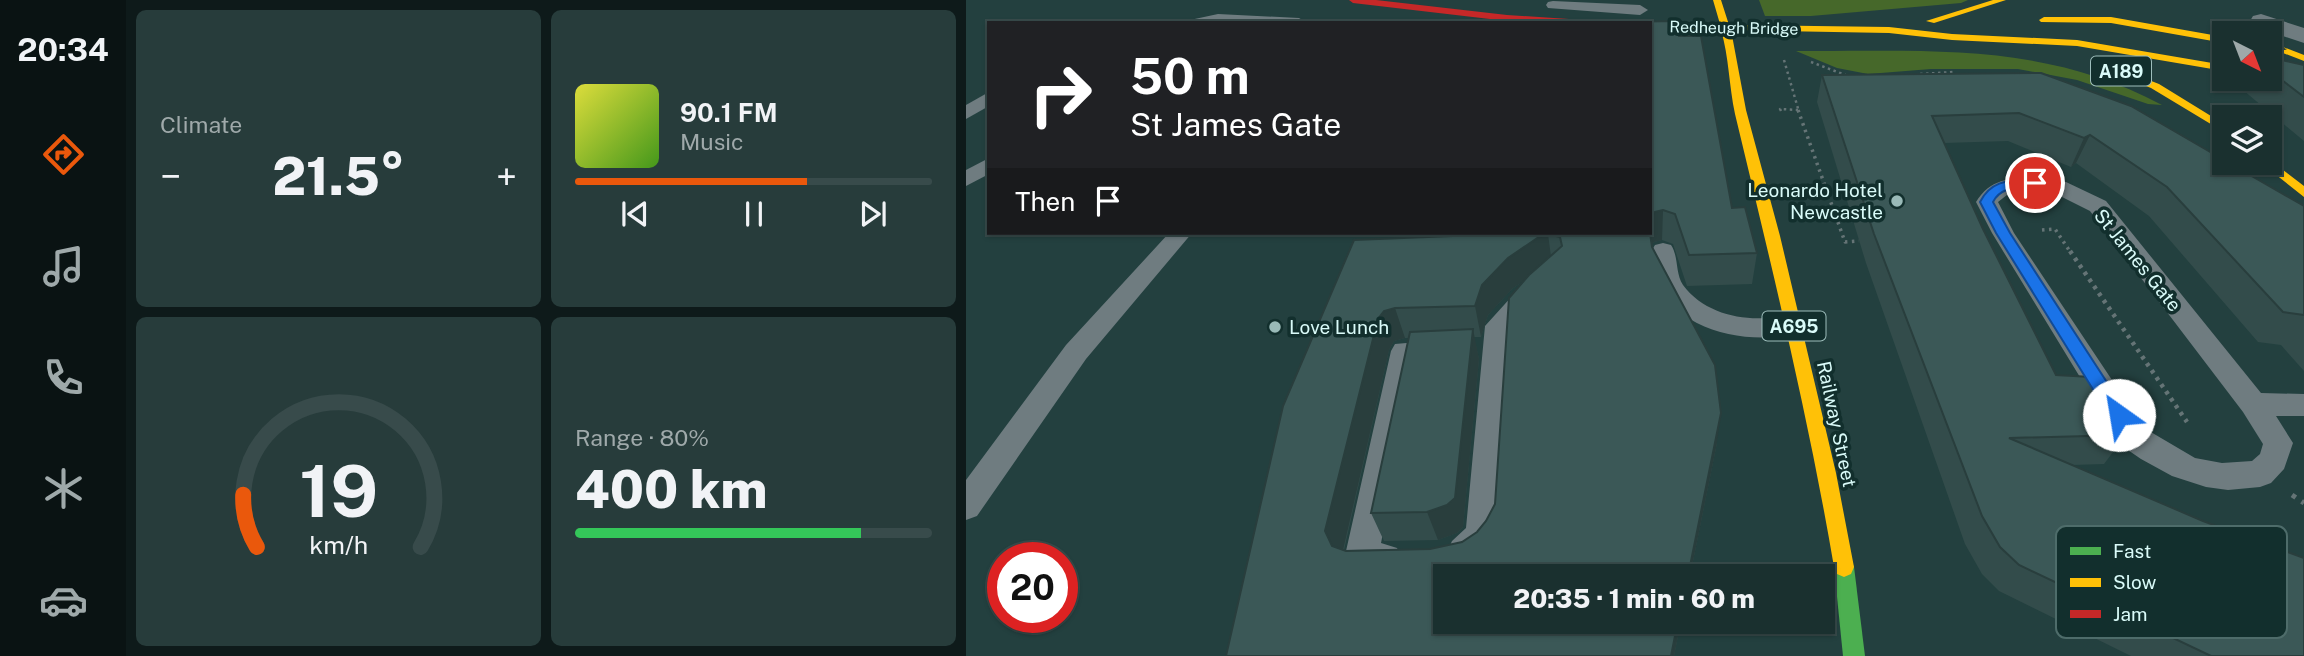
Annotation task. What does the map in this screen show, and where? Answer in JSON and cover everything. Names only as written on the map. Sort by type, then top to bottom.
[{"type":"main road","points":[[1353,0],[1553,21]]},
{"type":"main road","name":"Railway Street","points":[[1717,0],[1794,325],[1842,545],[1854,656]]},
{"type":"main road","points":[[1931,21],[2003,0]]},
{"type":"main road","points":[[2065,4],[2078,19]]},
{"type":"main road","points":[[2077,43],[2092,39],[2108,19]]},
{"type":"main road","points":[[2108,19],[2212,51]]},
{"type":"main road","points":[[2022,20],[2108,19],[2212,38]]},
{"type":"main road","name":"A189","points":[[1889,30],[1931,21],[1996,20]]},
{"type":"main road","points":[[2205,20],[2212,23]]},
{"type":"main road","name":"Redheugh Bridge","points":[[1652,26],[1889,30]]},
{"type":"main road","name":"A189","points":[[1889,30],[1952,37],[2077,43],[2212,66]]},
{"type":"main road","name":"A189","points":[[2007,38],[2070,54],[2136,77],[2212,121]]},
{"type":"main road","points":[[2282,50],[2304,59]]},
{"type":"main road","points":[[2282,53],[2304,59]]},
{"type":"main road","points":[[2286,69],[2304,74]]},
{"type":"main road","points":[[2282,174],[2304,193]]},
{"type":"street","points":[[2282,28],[2304,36]]},
{"type":"lane","points":[[1553,3],[1640,10]]},
{"type":"lane","points":[[1544,21],[1553,3]]},
{"type":"lane","points":[[1549,21],[1553,3]]},
{"type":"lane","points":[[1206,21],[1258,21]]},
{"type":"lane","points":[[966,113],[987,98]]},
{"type":"lane","points":[[966,180],[987,165]]},
{"type":"lane","name":"St James Gate","points":[[2035,183],[2058,187],[2098,206],[2253,404],[2278,443],[2273,460],[2260,474],[2216,477],[2173,462],[2133,437],[2003,233],[1987,202],[1992,191],[2001,186],[2035,183]]},
{"type":"lane","points":[[966,506],[1076,352],[1179,235]]},
{"type":"lane","points":[[1663,250],[1665,273],[1674,290],[1690,307],[1715,321],[1745,327],[1794,325]]},
{"type":"lane","points":[[1475,348],[1405,351],[1361,560],[1445,558],[1469,550],[1482,533],[1498,326],[1522,298],[1551,275]]},
{"type":"lane","points":[[2253,404],[2304,405]]},
{"type":"path","points":[[1731,53],[1783,53],[1798,110],[1845,242],[1859,241]]},
{"type":"path","points":[[1804,59],[1856,78]]},
{"type":"path","points":[[1919,74],[1957,72]]},
{"type":"path","points":[[2003,233],[2055,229],[2190,426]]},
{"type":"path","points":[[2260,474],[2304,503]]},
{"type":"green space","points":[[1759,0],[1968,0],[1961,3],[1811,16],[1765,16]]},
{"type":"green space","points":[[1796,51],[1938,52],[2028,60],[2117,84],[2162,105],[2148,104],[2077,80],[2018,69],[1931,69],[1868,74],[1837,68]]},
{"type":"building","points":[[1652,21],[1676,21],[1679,36],[1701,36],[1732,208],[1745,207],[1757,253],[1689,255],[1675,214],[1663,210],[1652,216]]},
{"type":"building","points":[[2282,60],[2304,65],[2304,97],[2282,80]]},
{"type":"building","points":[[2041,73],[2131,106],[2212,153],[2212,175],[2250,175],[2304,206],[2304,315],[2283,312],[2167,187],[2090,135],[2084,138],[2019,113],[1932,116],[1983,229],[2056,375],[2091,377],[2126,435],[2009,438],[2217,526],[2056,526],[2056,583],[2019,565],[2000,547],[1982,516],[1874,234],[1822,75]]},
{"type":"building","points":[[1545,235],[1508,258],[1482,285],[1475,306],[1395,308],[1384,311],[1378,319],[1325,531],[1332,546],[1346,551],[1430,549],[1462,542],[1477,532],[1495,504],[1509,298],[1529,275],[1562,246],[1560,237],[1552,235],[1650,235],[1652,247],[1715,365],[1721,413],[1690,564],[1433,564],[1433,634],[1675,634],[1671,656],[1226,656],[1283,406],[1354,240]]},
{"type":"building","points":[[1473,329],[1455,498],[1447,505],[1427,512],[1371,513],[1410,332]]},
{"type":"building","points":[[2287,552],[2304,558],[2304,656],[2211,656],[2173,638],[2287,638]]},
{"type":"traffic: fast","points":[[1844,567],[1854,656]]},
{"type":"traffic: slow","points":[[1717,0],[1730,44],[1740,110],[1773,236],[1827,473],[1844,567]]},
{"type":"traffic: slow","points":[[1931,21],[2002,0]]},
{"type":"traffic: slow","points":[[2044,20],[2111,20],[2212,38]]},
{"type":"traffic: slow","points":[[1652,26],[1889,30],[1952,37],[2077,43],[2212,66]]},
{"type":"traffic: slow","points":[[2282,50],[2304,58]]},
{"type":"traffic: slow","points":[[2096,63],[2155,86],[2212,122]]},
{"type":"traffic: slow","points":[[2282,174],[2304,193]]},
{"type":"traffic: jam","points":[[1353,0],[1553,21]]},
{"type":"place","name":"Leonardo Hotel Newcastle","points":[[1897,201]]},
{"type":"place","name":"Love Lunch","points":[[1275,327]]},
{"type":"route","points":[[2035,183],[2001,186],[1992,191],[1987,202],[2003,233],[2119,415]]}]
